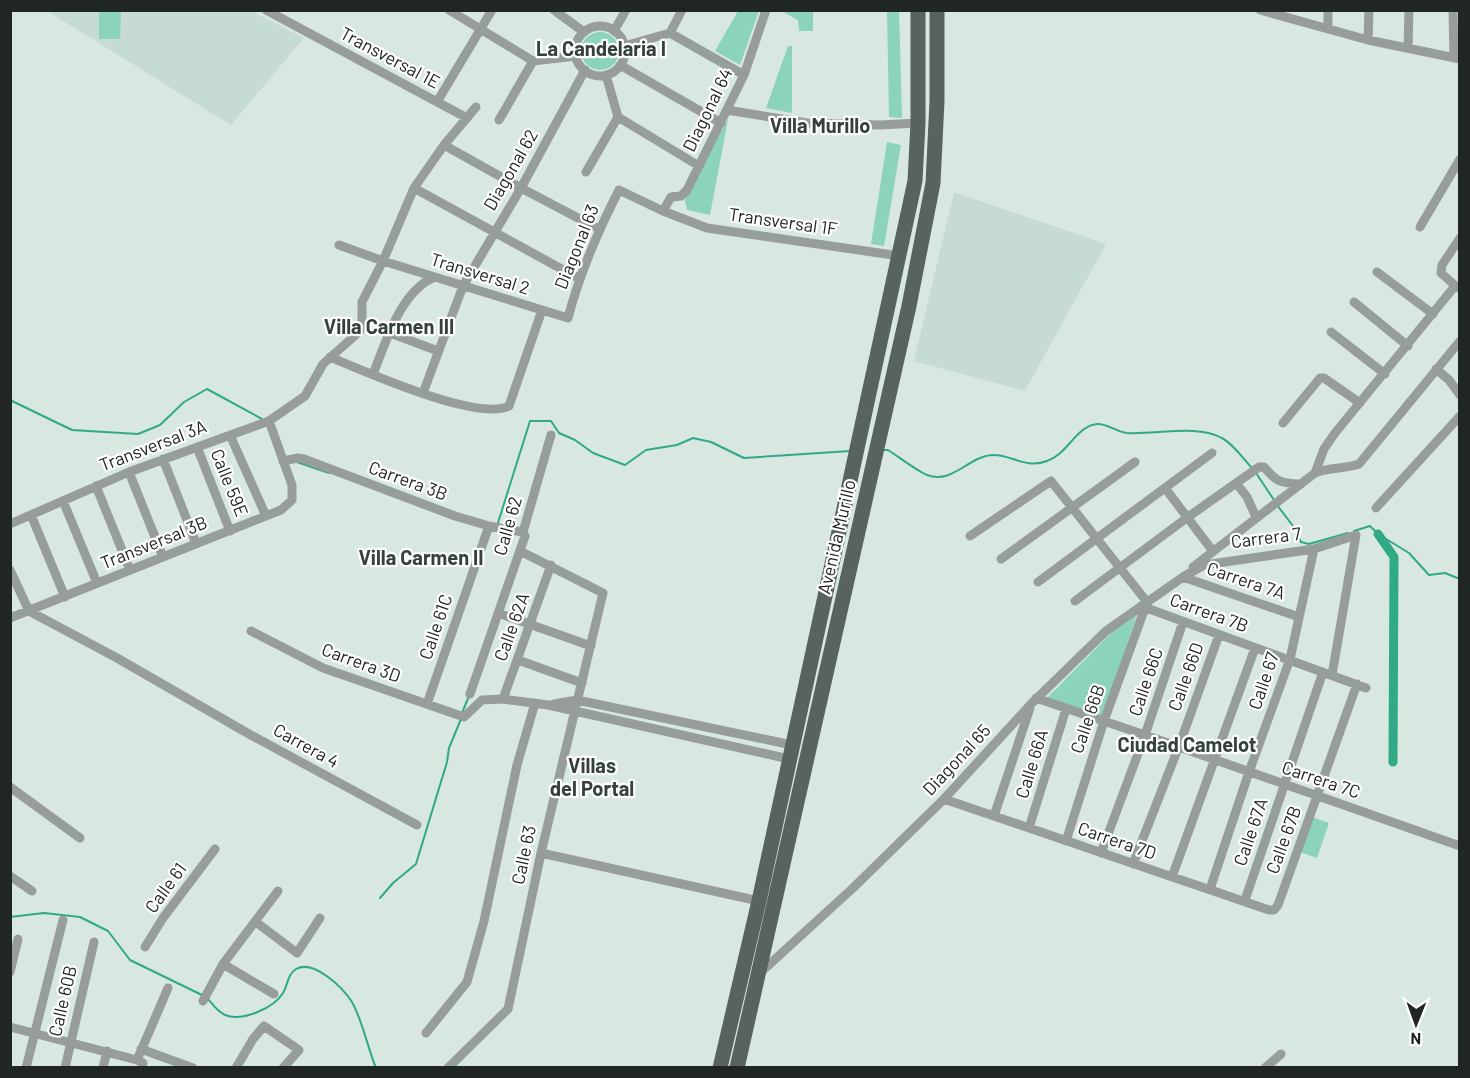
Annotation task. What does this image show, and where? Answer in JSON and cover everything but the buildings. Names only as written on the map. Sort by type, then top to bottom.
[{"type":"main road","name":"Avenida Murillo","points":[[720,1068],[759,902],[915,181],[918,123],[918,10]]},
{"type":"main road","name":"Avenida Murillo","points":[[737,1068],[909,306],[933,183],[937,95],[937,10]]},
{"type":"street","name":"Transversal 1E","points":[[266,10],[467,118]]},
{"type":"street","points":[[448,10],[532,61],[576,56]]},
{"type":"street","points":[[437,102],[492,10]]},
{"type":"street","points":[[554,10],[585,32]]},
{"type":"street","points":[[614,31],[626,10]]},
{"type":"street","points":[[670,33],[682,10]]},
{"type":"street","name":"Diagonal 64","points":[[663,211],[671,197],[684,194],[728,110],[744,75],[766,10]]},
{"type":"street","points":[[1260,10],[1283,14],[1368,40],[1457,59],[1453,10]]},
{"type":"street","points":[[1328,10],[1328,29]]},
{"type":"street","points":[[1368,10],[1368,40]]},
{"type":"street","points":[[1408,10],[1408,48]]},
{"type":"street","points":[[594,27],[614,31],[624,46],[625,53],[620,65],[606,75],[591,74],[585,70],[576,56],[576,46],[585,32],[594,27]]},
{"type":"street","points":[[624,46],[670,33],[744,75]]},
{"type":"street","points":[[499,120],[532,61]]},
{"type":"street","points":[[620,65],[721,123]]},
{"type":"street","name":"Diagonal 62","points":[[423,393],[463,286],[521,188],[585,70]]},
{"type":"street","points":[[606,75],[618,117],[699,166]]},
{"type":"street","points":[[476,107],[444,145],[414,188],[383,261],[362,302],[360,331],[330,357],[423,393],[464,406],[498,410],[509,406],[542,310]]},
{"type":"street","points":[[728,110],[807,123],[880,125],[918,123]]},
{"type":"street","points":[[586,172],[618,117]]},
{"type":"street","points":[[444,145],[599,229]]},
{"type":"street","points":[[1420,227],[1460,159]]},
{"type":"street","points":[[414,188],[578,278]]},
{"type":"street","name":"Diagonal 63","points":[[568,318],[578,278],[599,229],[620,190],[663,211]]},
{"type":"street","name":"Transversal 1F","points":[[663,211],[707,228],[900,256]]},
{"type":"street","points":[[1315,473],[1324,449],[1433,314],[1457,288],[1441,273],[1442,265],[1460,237]]},
{"type":"street","name":"Transversal 2","points":[[339,245],[383,261],[568,318]]},
{"type":"street","points":[[1377,272],[1433,314]]},
{"type":"street","points":[[373,374],[390,333],[411,295],[420,284],[435,277]]},
{"type":"street","points":[[1354,303],[1408,346]]},
{"type":"street","points":[[1331,332],[1385,374]]},
{"type":"street","points":[[390,333],[438,351]]},
{"type":"street","points":[[1183,577],[1199,560],[1315,473],[1359,464],[1460,341]]},
{"type":"street","name":"Transversal 3A","points":[[10,524],[129,472],[269,421],[305,396],[317,372],[330,357]]},
{"type":"street","points":[[1436,369],[1449,380],[1460,395]]},
{"type":"street","points":[[1283,423],[1320,378],[1324,378],[1360,403]]},
{"type":"street","points":[[1376,508],[1460,416]]},
{"type":"street","points":[[269,421],[283,461]]},
{"type":"street","points":[[230,435],[266,516]]},
{"type":"street","name":"Calle 62","points":[[470,694],[525,536],[523,532],[551,435]]},
{"type":"street","name":"Calle 59E","points":[[197,447],[230,531]]},
{"type":"street","points":[[1038,582],[1212,453]]},
{"type":"street","points":[[163,459],[196,543]]},
{"type":"street","name":"Carrera 3B","points":[[283,461],[304,459],[455,516],[489,526],[523,532]]},
{"type":"street","name":"Transversal 3B","points":[[10,618],[281,510],[291,500],[292,484],[283,461]]},
{"type":"street","points":[[1001,559],[1135,462]]},
{"type":"street","points":[[1075,602],[1259,467],[1264,467],[1290,492]]},
{"type":"street","points":[[129,472],[163,556]]},
{"type":"street","points":[[970,536],[1051,481],[1120,568],[1144,606]]},
{"type":"street","points":[[1236,483],[1247,497],[1256,517]]},
{"type":"street","points":[[1281,483],[1299,484]]},
{"type":"street","points":[[96,486],[130,570]]},
{"type":"street","points":[[1165,488],[1212,550]]},
{"type":"street","points":[[63,501],[97,583]]},
{"type":"street","points":[[31,515],[65,597]]},
{"type":"street","name":"Calle 61C","points":[[427,704],[489,526]]},
{"type":"street","name":"Carrera 7","points":[[1183,577],[1204,565],[1220,561],[1314,549],[1356,535]]},
{"type":"street","name":"Calle 67A","points":[[1245,900],[1327,673],[1356,535]]},
{"type":"street","name":"Calle 67","points":[[1210,889],[1290,659],[1314,549]]},
{"type":"street","points":[[520,551],[551,565]]},
{"type":"street","name":"Calle 63","points":[[448,1068],[508,1009],[541,853],[603,593],[551,565]]},
{"type":"street","name":"Calle 62A","points":[[503,699],[551,565]]},
{"type":"street","points":[[10,570],[28,611]]},
{"type":"street","name":"Diagonal 65","points":[[760,973],[945,799],[1034,700],[1106,631],[1183,577]]},
{"type":"street","name":"Carrera 7A","points":[[1183,577],[1299,617]]},
{"type":"street","name":"Carrera 7B","points":[[1144,606],[1219,636],[1290,659],[1366,688]]},
{"type":"street","name":"Calle 66B","points":[[1066,841],[1144,606]]},
{"type":"street","name":"Carrera 4","points":[[28,611],[417,825]]},
{"type":"street","points":[[498,613],[591,646]]},
{"type":"street","name":"Calle 66C","points":[[1101,853],[1145,735],[1183,622]]},
{"type":"street","name":"Carrera 3D","points":[[252,631],[323,668],[461,716],[482,700],[503,699]]},
{"type":"street","name":"Calle 66D","points":[[1133,864],[1219,636]]},
{"type":"street","points":[[1172,877],[1255,648]]},
{"type":"street","points":[[518,660],[582,683]]},
{"type":"street","name":"Calle 67B","points":[[1278,905],[1356,684]]},
{"type":"street","points":[[503,699],[548,705],[734,747],[791,752]]},
{"type":"street","points":[[548,705],[577,699],[738,733],[791,752]]},
{"type":"street","points":[[994,816],[1034,700]]},
{"type":"street","name":"Carrera 7C","points":[[1034,700],[1179,746],[1460,846]]},
{"type":"street","points":[[426,1033],[467,981],[484,921],[517,765],[535,703]]},
{"type":"street","name":"Calle 66A","points":[[1029,828],[1066,709]]},
{"type":"street","points":[[734,747],[738,733]]},
{"type":"street","points":[[12,791],[80,838]]},
{"type":"street","name":"Carrera 7D","points":[[945,799],[1272,910],[1278,905]]},
{"type":"street","name":"Calle 61","points":[[145,947],[215,849]]},
{"type":"street","points":[[541,853],[759,902]]},
{"type":"street","points":[[10,876],[32,891]]},
{"type":"street","points":[[205,997],[223,964],[278,891]]},
{"type":"street","points":[[255,922],[297,953],[320,918]]},
{"type":"street","points":[[26,1068],[63,920]]},
{"type":"street","points":[[10,972],[18,939]]},
{"type":"street","name":"Calle 60B","points":[[64,1068],[94,942]]},
{"type":"street","points":[[223,964],[274,994]]},
{"type":"street","points":[[10,1027],[107,1051],[140,1063],[141,1049],[168,988]]},
{"type":"street","points":[[236,1068],[253,1039],[264,1026],[299,1050],[283,1068]]},
{"type":"street","points":[[141,1049],[192,1068]]},
{"type":"street","points":[[103,1068],[107,1051]]},
{"type":"street","points":[[1265,1068],[1281,1054]]},
{"type":"shaded area","points":[[47,11],[251,11],[304,38],[231,125]]},
{"type":"shaded area","points":[[954,192],[1106,244],[1025,391],[914,361]]},
{"type":"green space","points":[[99,11],[121,11],[120,39],[99,39]]},
{"type":"green space","points":[[738,11],[759,11],[740,65],[715,51]]},
{"type":"green space","points":[[781,11],[813,11],[813,31],[799,31],[798,20]]},
{"type":"green space","points":[[887,11],[899,11],[902,118],[889,117]]},
{"type":"green space","points":[[600,32],[614,37],[619,51],[614,65],[600,70],[586,65],[581,51],[586,37]]},
{"type":"green space","points":[[788,46],[792,46],[792,113],[766,108]]},
{"type":"green space","points":[[728,119],[710,215],[687,210],[685,200],[687,195]]},
{"type":"green space","points":[[887,142],[901,145],[884,246],[871,244]]},
{"type":"green space","points":[[1137,615],[1102,718],[1047,698],[1114,630]]},
{"type":"green space","points":[[1312,817],[1329,823],[1317,858],[1300,852]]},
{"type":"waterway","points":[[10,400],[72,430],[138,434],[160,425],[184,402],[207,389],[262,419]]},
{"type":"waterway","points":[[497,526],[530,421],[551,421],[559,433],[575,440],[593,453],[625,465],[646,450],[677,445],[693,438],[711,442],[744,458],[850,451]]},
{"type":"waterway","points":[[883,450],[888,450],[927,475],[945,476],[985,456],[1001,456],[1026,463],[1047,461],[1061,453],[1083,430],[1100,424],[1127,433],[1189,431],[1212,434],[1230,444],[1251,467]]},
{"type":"waterway","points":[[297,462],[329,473]]},
{"type":"waterway","points":[[1256,473],[1274,500]]},
{"type":"waterway","points":[[1277,505],[1293,526],[1301,542],[1309,544],[1348,533]]},
{"type":"waterway","points":[[1354,531],[1370,526],[1378,534],[1409,553],[1429,575],[1445,573],[1460,579]]},
{"type":"waterway","points":[[1378,534],[1394,557],[1393,762]]},
{"type":"waterway","points":[[462,713],[469,696]]},
{"type":"waterway","points":[[380,898],[393,883],[416,864],[447,762],[449,748],[461,719]]},
{"type":"waterway","points":[[10,917],[44,913],[80,917],[108,931],[130,960],[204,996]]},
{"type":"waterway","points":[[208,999],[225,1015],[232,1017],[248,1015],[279,999],[291,974],[296,969],[303,967],[319,971],[335,983],[352,1002],[376,1068]]},
{"type":"district","name":"La Candelaria I","points":[[601,49]]},
{"type":"district","name":"Villa Murillo","points":[[820,126]]},
{"type":"district","name":"Villa Carmen III","points":[[389,327]]},
{"type":"district","name":"Villa Carmen II","points":[[421,558]]},
{"type":"district","name":"Ciudad Camelot","points":[[1187,745]]},
{"type":"district","name":"Villas del Portal","points":[[592,778]]}]
